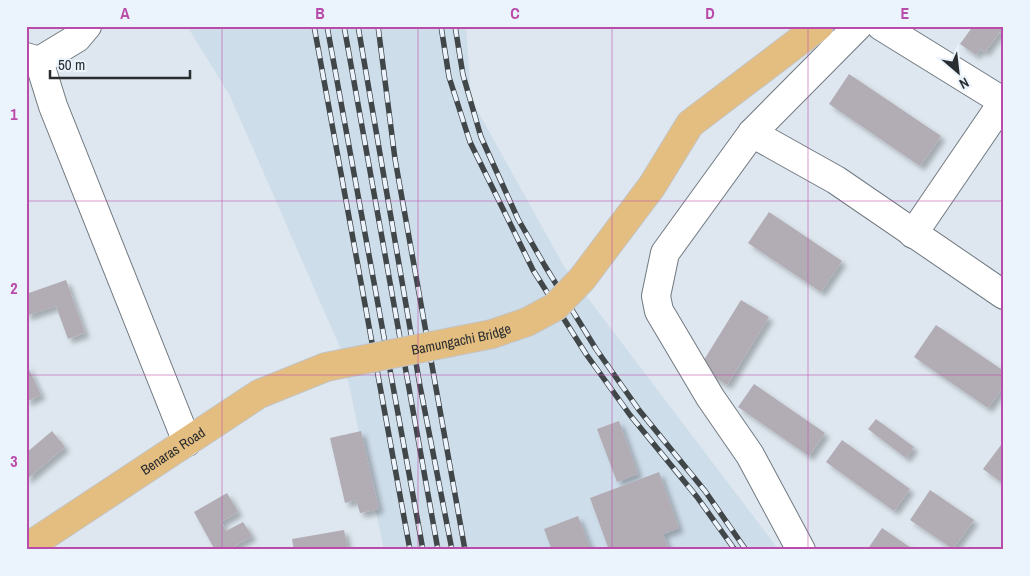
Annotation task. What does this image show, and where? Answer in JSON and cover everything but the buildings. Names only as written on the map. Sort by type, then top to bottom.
[{"type":"main road","name":"Bamungachi Bridge","points":[[326,367],[492,334],[527,322],[554,307],[582,280],[652,186],[690,124],[813,28]]},
{"type":"main road","name":"Benaras Road","points":[[26,548],[259,394],[326,367]]},
{"type":"street","points":[[87,26],[77,38],[33,59],[187,442]]},
{"type":"street","points":[[801,550],[750,456],[710,397],[659,311],[656,296],[665,253],[752,133],[858,26]]},
{"type":"street","points":[[881,26],[1004,102],[913,234]]},
{"type":"street","points":[[752,133],[836,180],[1004,296]]},
{"type":"shaded area","points":[[187,26],[466,26],[471,99],[565,268],[779,550],[384,550],[342,352],[230,96]]},
{"type":"railway","points":[[314,26],[410,550]]},
{"type":"railway","points":[[327,26],[423,550]]},
{"type":"railway","points":[[344,26],[438,550]]},
{"type":"railway","points":[[358,26],[420,386],[452,550]]},
{"type":"railway","points":[[378,26],[395,159],[465,550]]},
{"type":"railway","points":[[441,26],[449,77],[470,142],[533,270],[586,354],[630,415],[697,497],[735,550]]},
{"type":"railway","points":[[455,26],[463,75],[481,137],[518,219],[596,349],[639,410],[705,491],[746,550]]}]
